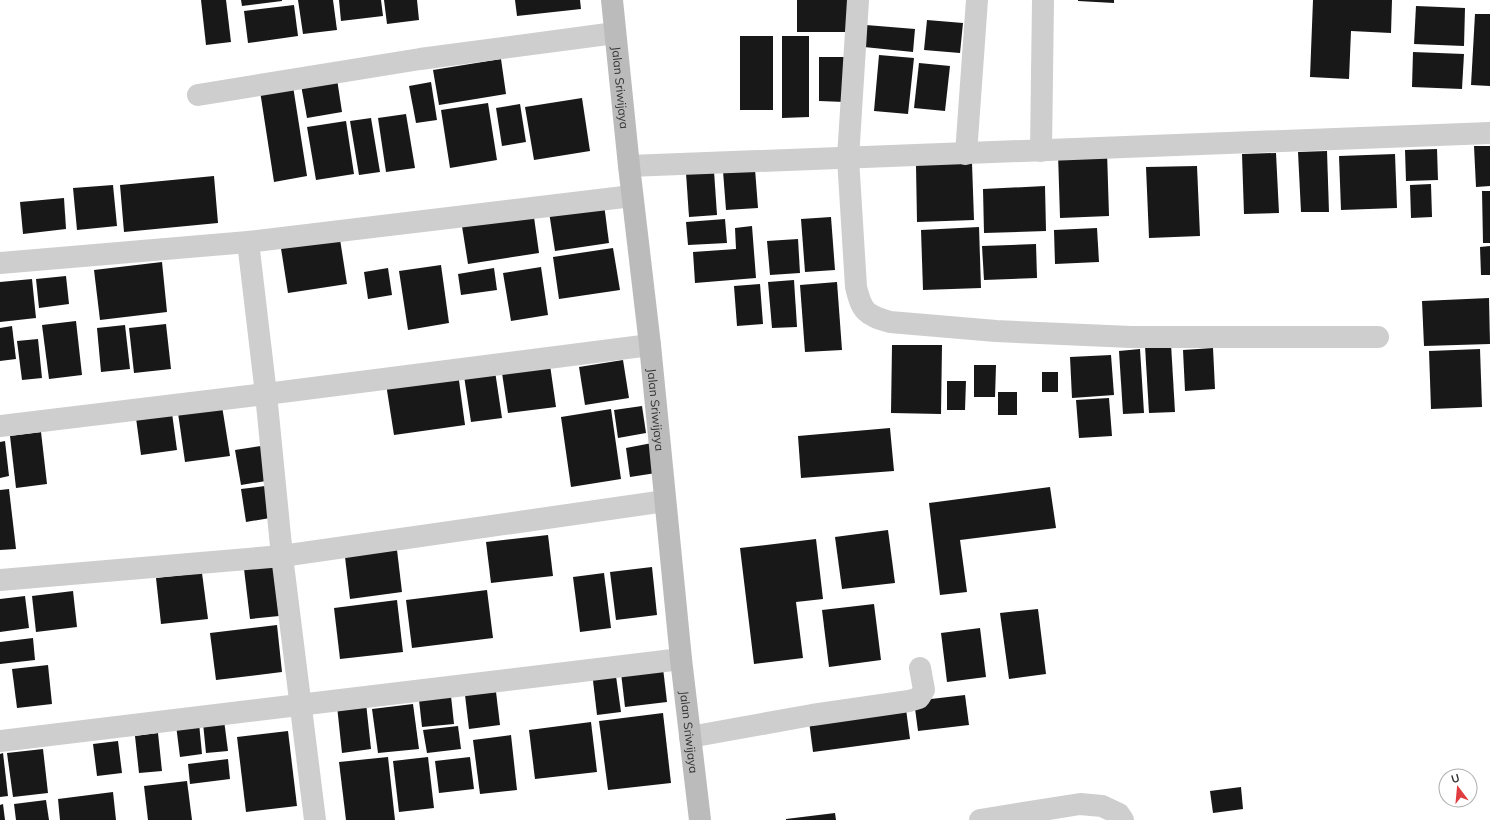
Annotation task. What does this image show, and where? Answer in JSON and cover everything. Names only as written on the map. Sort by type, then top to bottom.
[{"type":"street","name":"Jalan Sriwijaya","points":[[612,0],[632,196],[650,345],[681,659],[700,820]]},
{"type":"street","points":[[858,0],[848,158],[856,287],[860,302],[864,309],[873,317],[890,322],[1012,332],[1131,336],[1378,337]]},
{"type":"street","points":[[966,154],[976,0]]},
{"type":"street","points":[[1041,151],[1043,0]]},
{"type":"street","points":[[198,95],[420,59],[615,33]]},
{"type":"street","points":[[629,166],[1490,133]]},
{"type":"street","points":[[0,263],[248,242],[632,196]]},
{"type":"street","points":[[248,242],[266,394],[282,556],[315,820]]},
{"type":"street","points":[[0,426],[650,345]]},
{"type":"street","points":[[0,580],[282,556],[665,501]]},
{"type":"street","points":[[0,741],[681,659]]},
{"type":"street","points":[[690,737],[812,715],[909,701],[919,698],[924,690],[920,668]]},
{"type":"street","points":[[980,820],[1080,804],[1102,806],[1119,814],[1123,820]]},
{"type":"building","points":[[201,0],[226,0],[231,42],[206,45]]},
{"type":"building","points":[[241,0],[282,0],[282,1],[242,6]]},
{"type":"building","points":[[298,0],[333,0],[337,30],[303,34]]},
{"type":"building","points":[[339,0],[381,0],[383,16],[341,21]]},
{"type":"building","points":[[384,0],[417,0],[419,20],[387,24]]},
{"type":"building","points":[[515,0],[580,0],[581,9],[517,16]]},
{"type":"building","points":[[797,0],[848,0],[848,32],[797,32]]},
{"type":"building","points":[[1114,0],[1114,3],[1078,1]]},
{"type":"building","points":[[1313,0],[1392,0],[1391,33],[1351,31],[1349,79],[1310,77]]},
{"type":"building","points":[[294,5],[298,36],[248,43],[244,11]]},
{"type":"building","points":[[1416,6],[1465,8],[1464,46],[1414,44]]},
{"type":"building","points":[[1475,14],[1490,14],[1490,86],[1471,85]]},
{"type":"building","points":[[927,20],[963,23],[960,53],[924,50]]},
{"type":"building","points":[[866,25],[915,29],[913,52],[864,47]]},
{"type":"building","points":[[740,36],[773,36],[773,110],[740,110]]},
{"type":"building","points":[[782,36],[809,36],[809,117],[782,118]]},
{"type":"building","points":[[1413,52],[1464,54],[1462,89],[1412,87]]},
{"type":"building","points":[[879,55],[914,58],[908,114],[874,111]]},
{"type":"building","points":[[819,57],[844,57],[845,102],[819,101]]},
{"type":"building","points":[[501,59],[506,94],[439,105],[433,70]]},
{"type":"building","points":[[919,63],[950,66],[945,111],[914,108]]},
{"type":"building","points":[[337,79],[342,112],[307,118],[301,85]]},
{"type":"building","points":[[431,82],[437,120],[416,123],[409,86]]},
{"type":"building","points":[[293,86],[307,176],[274,182],[260,91]]},
{"type":"building","points":[[582,98],[590,151],[534,160],[525,107]]},
{"type":"building","points":[[488,103],[497,160],[450,168],[441,110]]},
{"type":"building","points":[[520,104],[526,142],[502,146],[496,108]]},
{"type":"building","points":[[406,114],[415,168],[386,172],[378,118]]},
{"type":"building","points":[[371,118],[380,172],[359,175],[350,121]]},
{"type":"building","points":[[346,121],[354,174],[316,180],[307,127]]},
{"type":"building","points":[[1474,146],[1490,146],[1490,186],[1476,187]]},
{"type":"building","points":[[1437,149],[1438,180],[1406,181],[1405,150]]},
{"type":"building","points":[[1107,151],[1109,216],[1060,218],[1058,153]]},
{"type":"building","points":[[1327,151],[1329,212],[1301,212],[1298,152]]},
{"type":"building","points":[[1276,153],[1279,213],[1244,214],[1242,154]]},
{"type":"building","points":[[1395,154],[1397,208],[1341,210],[1339,156]]},
{"type":"building","points":[[972,163],[974,220],[917,222],[916,165]]},
{"type":"building","points":[[1197,166],[1200,236],[1149,238],[1146,167]]},
{"type":"building","points":[[755,169],[758,208],[726,210],[723,171]]},
{"type":"building","points":[[714,171],[717,215],[689,217],[686,173]]},
{"type":"building","points":[[214,176],[218,223],[124,232],[120,185]]},
{"type":"building","points":[[1431,184],[1432,217],[1411,218],[1410,185]]},
{"type":"building","points":[[113,185],[117,226],[77,230],[73,188]]},
{"type":"building","points":[[1045,186],[1046,231],[984,233],[983,189]]},
{"type":"building","points":[[1482,191],[1490,191],[1490,243],[1483,243]]},
{"type":"building","points":[[64,198],[66,229],[23,234],[20,202]]},
{"type":"building","points":[[604,204],[609,243],[555,251],[549,212]]},
{"type":"building","points":[[533,210],[539,253],[468,264],[461,220]]},
{"type":"building","points":[[831,217],[835,270],[805,272],[801,219]]},
{"type":"building","points":[[725,219],[727,243],[688,245],[686,222]]},
{"type":"building","points":[[752,226],[756,278],[695,283],[693,252],[736,249],[735,228]]},
{"type":"building","points":[[979,227],[981,288],[923,290],[921,230]]},
{"type":"building","points":[[1097,228],[1099,262],[1055,264],[1054,230]]},
{"type":"building","points":[[339,233],[347,284],[288,293],[280,242]]},
{"type":"building","points":[[798,239],[800,273],[770,275],[767,241]]},
{"type":"building","points":[[1036,244],[1037,278],[984,280],[982,246]]},
{"type":"building","points":[[1490,246],[1490,275],[1481,275],[1480,247]]},
{"type":"building","points":[[613,248],[620,290],[559,299],[553,257]]},
{"type":"building","points":[[162,262],[167,312],[100,320],[94,270]]},
{"type":"building","points":[[441,265],[449,323],[408,330],[399,271]]},
{"type":"building","points":[[541,267],[548,315],[511,321],[503,273]]},
{"type":"building","points":[[388,268],[392,295],[368,299],[364,272]]},
{"type":"building","points":[[494,268],[497,290],[461,295],[458,274]]},
{"type":"building","points":[[66,276],[69,304],[39,308],[36,279]]},
{"type":"building","points":[[32,279],[36,318],[0,322],[0,282]]},
{"type":"building","points":[[794,280],[797,327],[772,328],[768,282]]},
{"type":"building","points":[[837,282],[842,350],[805,352],[800,285]]},
{"type":"building","points":[[760,284],[763,324],[737,326],[734,286]]},
{"type":"building","points":[[1489,298],[1490,344],[1424,346],[1422,301]]},
{"type":"building","points":[[76,321],[82,375],[49,379],[42,325]]},
{"type":"building","points":[[166,324],[171,369],[134,373],[129,328]]},
{"type":"building","points":[[125,325],[130,369],[101,372],[97,328]]},
{"type":"building","points":[[12,326],[16,359],[0,361],[0,328]]},
{"type":"building","points":[[38,339],[42,378],[22,380],[17,341]]},
{"type":"building","points":[[1171,344],[1175,412],[1149,413],[1145,346]]},
{"type":"building","points":[[892,345],[942,345],[941,414],[891,413]]},
{"type":"building","points":[[1213,348],[1215,389],[1185,391],[1183,350]]},
{"type":"building","points":[[1140,349],[1144,413],[1123,414],[1119,351]]},
{"type":"building","points":[[1480,349],[1482,407],[1431,409],[1429,351]]},
{"type":"building","points":[[1111,355],[1114,395],[1072,398],[1070,357]]},
{"type":"building","points":[[623,360],[629,398],[585,405],[579,367]]},
{"type":"building","points":[[550,365],[556,407],[508,413],[502,373]]},
{"type":"building","points":[[974,365],[996,365],[995,397],[974,397]]},
{"type":"building","points":[[495,371],[502,418],[471,422],[464,376]]},
{"type":"building","points":[[1042,372],[1058,372],[1058,392],[1042,392]]},
{"type":"building","points":[[458,373],[465,425],[394,435],[386,384]]},
{"type":"building","points":[[947,381],[966,381],[965,410],[947,410]]},
{"type":"building","points":[[998,392],[1017,392],[1017,415],[998,415]]},
{"type":"building","points":[[1109,398],[1112,436],[1079,438],[1076,400]]},
{"type":"building","points":[[222,406],[230,456],[185,462],[178,413]]},
{"type":"building","points":[[642,406],[646,433],[618,438],[614,410]]},
{"type":"building","points":[[611,409],[621,479],[571,487],[561,417]]},
{"type":"building","points":[[172,413],[177,450],[141,455],[136,418]]},
{"type":"building","points":[[890,428],[894,471],[801,478],[798,436]]},
{"type":"building","points":[[41,432],[47,484],[16,488],[10,436]]},
{"type":"building","points":[[5,441],[9,476],[0,478],[0,442]]},
{"type":"building","points":[[652,443],[656,473],[630,477],[626,448]]},
{"type":"building","points":[[261,446],[266,481],[241,485],[235,450]]},
{"type":"building","points":[[265,486],[270,518],[246,522],[241,489]]},
{"type":"building","points":[[1050,487],[1056,528],[960,540],[967,592],[940,595],[929,503]]},
{"type":"building","points":[[9,489],[16,549],[0,550],[0,490]]},
{"type":"building","points":[[888,530],[895,583],[842,589],[835,537]]},
{"type":"building","points":[[548,535],[553,576],[491,583],[486,542]]},
{"type":"building","points":[[816,539],[823,599],[796,602],[803,658],[754,664],[740,548]]},
{"type":"building","points":[[397,550],[402,592],[350,599],[345,557]]},
{"type":"building","points":[[273,565],[279,616],[250,619],[244,569]]},
{"type":"building","points":[[652,567],[657,615],[616,620],[610,572]]},
{"type":"building","points":[[202,573],[208,619],[161,624],[156,578]]},
{"type":"building","points":[[604,573],[611,628],[580,632],[573,577]]},
{"type":"building","points":[[487,590],[493,638],[412,648],[406,600]]},
{"type":"building","points":[[73,591],[77,627],[36,632],[32,596]]},
{"type":"building","points":[[25,596],[29,628],[0,632],[0,599]]},
{"type":"building","points":[[397,600],[403,652],[340,659],[334,608]]},
{"type":"building","points":[[874,604],[881,660],[829,667],[822,610]]},
{"type":"building","points":[[1038,609],[1046,674],[1009,679],[1000,613]]},
{"type":"building","points":[[277,625],[282,672],[216,680],[210,633]]},
{"type":"building","points":[[980,628],[986,677],[947,682],[941,633]]},
{"type":"building","points":[[33,638],[35,660],[0,664],[0,642]]},
{"type":"building","points":[[48,665],[52,704],[17,708],[12,669]]},
{"type":"building","points":[[663,668],[667,702],[625,707],[621,673]]},
{"type":"building","points":[[615,669],[621,712],[597,715],[592,672]]},
{"type":"building","points":[[496,692],[500,725],[469,729],[465,695]]},
{"type":"building","points":[[965,695],[969,725],[918,731],[914,701]]},
{"type":"building","points":[[451,696],[454,724],[422,727],[419,700]]},
{"type":"building","points":[[366,703],[371,749],[342,753],[337,706]]},
{"type":"building","points":[[413,704],[419,749],[378,753],[372,709]]},
{"type":"building","points":[[906,709],[910,739],[813,752],[809,721]]},
{"type":"building","points":[[663,713],[671,783],[608,790],[599,721]]},
{"type":"building","points":[[224,720],[228,751],[206,753],[203,723]]},
{"type":"building","points":[[591,722],[597,772],[535,779],[529,730]]},
{"type":"building","points":[[199,723],[202,754],[180,757],[176,725]]},
{"type":"building","points":[[458,726],[461,749],[427,753],[423,730]]},
{"type":"building","points":[[288,731],[297,806],[246,812],[237,737]]},
{"type":"building","points":[[158,733],[162,771],[139,773],[135,736]]},
{"type":"building","points":[[511,735],[517,790],[480,794],[473,740]]},
{"type":"building","points":[[118,741],[122,773],[97,776],[93,744]]},
{"type":"building","points":[[43,749],[48,793],[13,797],[7,753]]},
{"type":"building","points":[[3,753],[8,796],[0,797],[0,754]]},
{"type":"building","points":[[388,757],[395,820],[346,820],[339,762]]},
{"type":"building","points":[[428,757],[434,808],[399,812],[393,761]]},
{"type":"building","points":[[470,757],[474,789],[439,793],[435,761]]},
{"type":"building","points":[[228,759],[230,779],[190,784],[188,764]]},
{"type":"building","points":[[187,781],[192,820],[148,820],[144,786]]},
{"type":"building","points":[[1241,787],[1243,809],[1213,813],[1210,791]]},
{"type":"building","points":[[113,792],[116,820],[60,820],[58,799]]},
{"type":"building","points":[[46,800],[49,820],[16,820],[14,804]]},
{"type":"building","points":[[3,804],[5,820],[0,820],[0,805]]},
{"type":"building","points":[[835,813],[836,820],[786,820],[786,819]]}]
